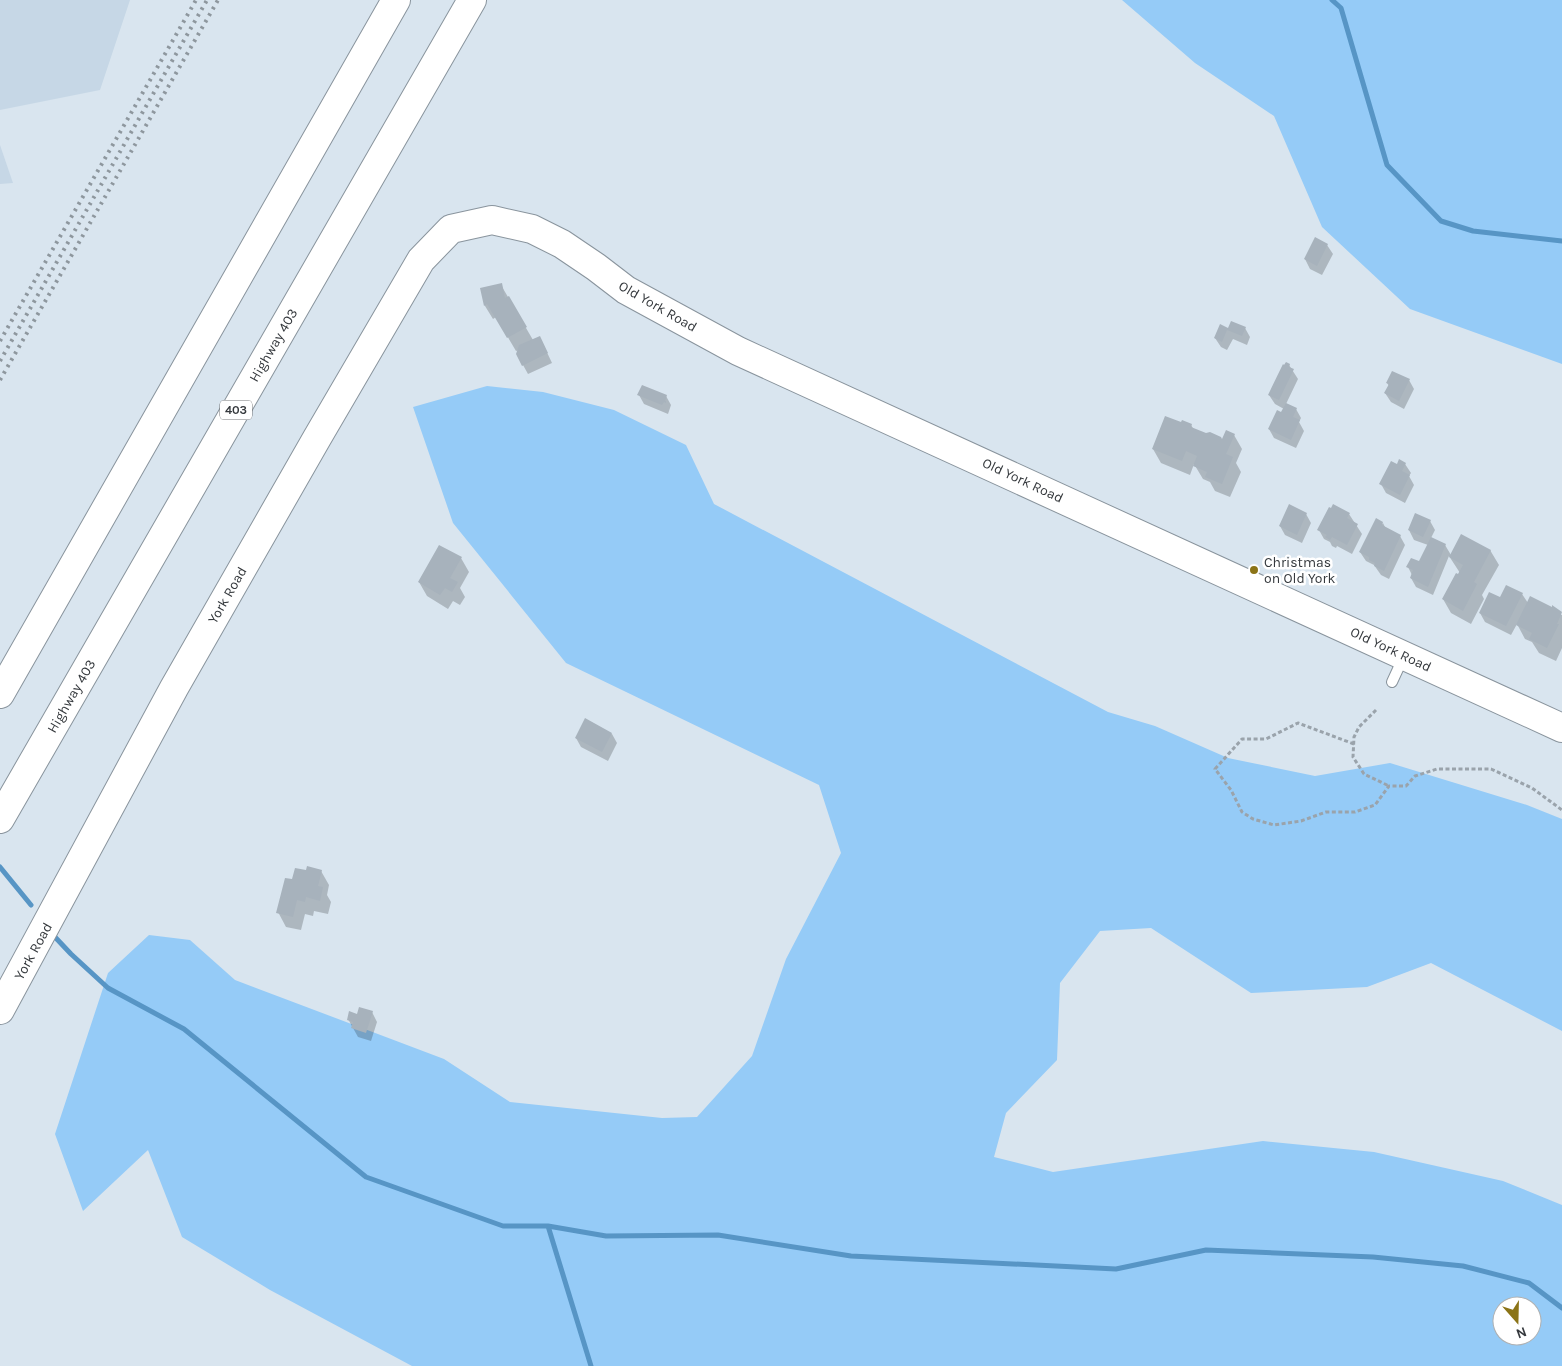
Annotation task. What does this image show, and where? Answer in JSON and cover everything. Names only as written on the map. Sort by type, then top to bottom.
[{"type":"main road","points":[[0,694],[396,0]]},
{"type":"main road","name":"Highway 403","points":[[0,819],[472,0]]},
{"type":"main road","name":"Old York Road","points":[[492,220],[532,229],[562,244],[596,266],[626,290],[738,351],[1562,728]]},
{"type":"main road","name":"York Road","points":[[0,1010],[174,688],[316,438],[421,260],[451,230],[492,220]]},
{"type":"lane","points":[[1392,682],[1404,655]]},
{"type":"path","points":[[1376,710],[1359,727],[1354,737],[1353,757],[1364,774],[1389,786],[1406,786],[1415,776],[1437,769],[1492,769],[1532,788],[1562,810]]},
{"type":"path","points":[[1354,744],[1298,723],[1266,739],[1242,739],[1215,770],[1231,790],[1242,812],[1253,819],[1274,825],[1301,821],[1326,812],[1355,812],[1375,804],[1389,786]]},
{"type":"shaded area","points":[[0,0],[130,0],[100,90],[0,110]]},
{"type":"shaded area","points":[[1122,0],[1562,0],[1562,364],[1410,309],[1322,227],[1274,116],[1195,63]]},
{"type":"shaded area","points":[[0,145],[13,183],[0,184]]},
{"type":"shaded area","points":[[487,386],[543,392],[614,410],[686,445],[714,504],[1108,712],[1155,726],[1228,758],[1315,776],[1390,763],[1527,805],[1562,819],[1562,1031],[1431,963],[1367,987],[1251,993],[1151,928],[1100,931],[1060,983],[1057,1060],[1006,1113],[994,1157],[1053,1172],[1263,1141],[1374,1152],[1503,1181],[1562,1205],[1562,1366],[412,1366],[270,1290],[182,1237],[148,1150],[83,1211],[55,1134],[108,973],[149,935],[190,940],[235,980],[444,1059],[510,1102],[662,1118],[697,1117],[752,1056],[786,959],[841,853],[819,785],[566,663],[453,523],[413,407]]},
{"type":"building","points":[[1315,237],[1328,244],[1317,266],[1304,259]]},
{"type":"building","points":[[502,283],[505,298],[509,296],[527,327],[507,338],[487,304],[484,306],[480,288]]},
{"type":"building","points":[[1231,321],[1246,327],[1242,336],[1227,330],[1222,342],[1214,338],[1220,324],[1228,328]]},
{"type":"building","points":[[540,336],[548,353],[522,366],[516,354],[519,345]]},
{"type":"building","points":[[1286,362],[1290,364],[1289,367],[1294,369],[1279,400],[1268,395],[1283,364]]},
{"type":"building","points":[[1392,371],[1410,379],[1399,401],[1384,393],[1389,384],[1386,383]]},
{"type":"building","points":[[642,385],[667,395],[666,403],[664,402],[662,405],[637,395]]},
{"type":"building","points":[[1286,403],[1297,408],[1293,417],[1300,420],[1291,440],[1268,429],[1277,410],[1281,412]]},
{"type":"building","points":[[1165,416],[1192,424],[1191,427],[1206,433],[1210,432],[1222,439],[1226,430],[1235,434],[1226,454],[1233,457],[1222,484],[1205,477],[1207,472],[1193,466],[1197,456],[1186,451],[1182,461],[1152,449]]},
{"type":"building","points":[[1399,459],[1406,463],[1402,471],[1410,475],[1400,495],[1379,484],[1391,461],[1397,464]]},
{"type":"building","points":[[1289,504],[1307,513],[1297,535],[1279,526]]},
{"type":"building","points":[[1333,504],[1350,513],[1347,518],[1358,524],[1347,545],[1332,537],[1330,540],[1325,537],[1327,535],[1317,530],[1329,507],[1331,508]]},
{"type":"building","points":[[1415,513],[1431,520],[1423,537],[1408,530]]},
{"type":"building","points":[[1376,518],[1383,522],[1382,525],[1401,535],[1384,571],[1374,566],[1375,563],[1369,560],[1369,557],[1359,552]]},
{"type":"building","points":[[1461,534],[1491,550],[1474,582],[1477,584],[1463,611],[1442,599],[1456,573],[1458,574],[1463,565],[1449,557]]},
{"type":"building","points":[[1431,537],[1446,544],[1428,587],[1410,578],[1413,570],[1406,567],[1411,558],[1419,561]]},
{"type":"building","points":[[439,545],[462,557],[450,578],[458,582],[452,592],[445,588],[440,595],[418,582]]},
{"type":"building","points":[[1506,585],[1523,593],[1506,626],[1479,613],[1489,592],[1500,597]]},
{"type":"building","points":[[1530,596],[1552,607],[1552,605],[1562,612],[1557,624],[1559,624],[1547,648],[1529,639],[1532,633],[1516,625]]},
{"type":"building","points":[[585,718],[612,733],[602,752],[575,738]]},
{"type":"building","points":[[307,866],[322,870],[318,886],[323,887],[320,901],[306,897],[305,902],[297,900],[293,917],[276,913],[285,878],[292,879],[295,868],[306,870]]},
{"type":"building","points":[[359,1007],[373,1011],[366,1033],[351,1028],[353,1022],[347,1020],[349,1011],[357,1014]]},
{"type":"waterway","points":[[1332,0],[1341,8],[1387,165],[1441,221],[1473,231],[1562,241]]},
{"type":"waterway","points":[[0,867],[31,905]]},
{"type":"waterway","points":[[54,936],[108,988],[184,1029],[366,1177],[503,1226],[548,1226],[606,1236],[718,1235],[851,1256],[1116,1269],[1206,1250],[1373,1257],[1463,1266],[1529,1283],[1562,1308]]},
{"type":"waterway","points":[[548,1226],[591,1366]]},
{"type":"railway","points":[[0,341],[196,0]]},
{"type":"railway","points":[[0,361],[207,0]]},
{"type":"railway","points":[[0,380],[218,0]]},
{"type":"place","name":"Christmas on Old York","points":[[1254,570]]}]
